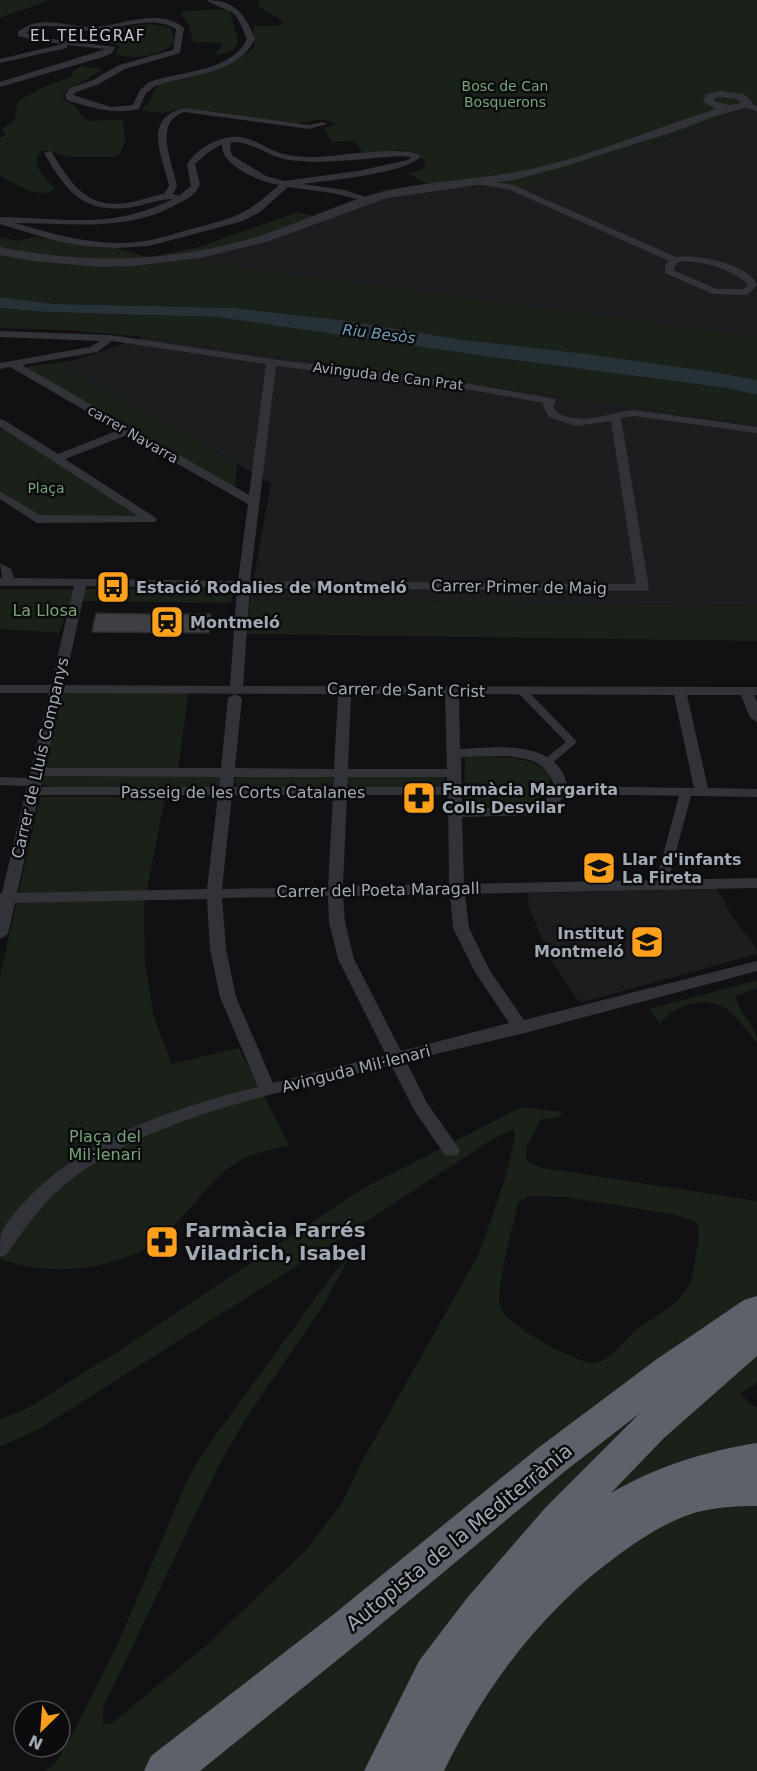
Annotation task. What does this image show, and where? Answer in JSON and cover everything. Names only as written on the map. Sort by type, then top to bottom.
[{"type":"highway","name":"Autopista de la Mediterrània","points":[[166,1771],[339,1634],[551,1460],[670,1370],[757,1310]]},
{"type":"highway","points":[[401,1764],[434,1675],[481,1611],[560,1520],[651,1427],[757,1334]]},
{"type":"highway","points":[[401,1764],[495,1615],[540,1568],[579,1535],[620,1508],[665,1485],[713,1468],[757,1459]]},
{"type":"highway","points":[[401,1764],[468,1688],[511,1628],[565,1573],[617,1534],[660,1509],[697,1493],[757,1489]]},
{"type":"street","points":[[0,86],[100,55],[109,51],[111,47],[36,39],[21,33],[30,28],[49,25],[92,29],[158,21],[179,27],[180,44],[177,51],[122,67],[96,82],[73,90],[69,95],[70,98],[102,109],[124,111],[136,107],[143,93],[152,84],[233,61],[247,49],[251,39],[239,11],[230,5],[210,0]]},
{"type":"street","points":[[0,61],[66,45],[97,44]]},
{"type":"street","points":[[701,117],[708,111],[707,100],[710,96],[724,94],[747,98],[757,109]]},
{"type":"street","points":[[709,104],[719,107],[747,98]]},
{"type":"street","points":[[2,252],[60,261],[126,263],[161,261],[259,240],[366,200],[410,190],[478,182],[513,182],[657,133],[747,98]]},
{"type":"street","points":[[168,196],[173,186],[161,130],[166,119],[174,113],[184,110],[294,126],[309,127],[323,124]]},
{"type":"street","points":[[227,140],[226,151],[230,158],[273,182],[355,195],[366,200]]},
{"type":"street","points":[[0,221],[28,219],[106,224],[148,215],[182,198],[194,189],[196,183],[191,164],[196,156],[227,140],[248,140],[285,158],[401,153],[420,167]]},
{"type":"street","points":[[48,153],[63,180],[75,194],[85,200],[110,207],[168,196],[182,198]]},
{"type":"street","points":[[0,221],[58,238],[85,243],[117,245],[149,243],[240,219],[257,210],[287,183],[358,174],[411,160]]},
{"type":"street","points":[[513,182],[675,260],[704,260],[746,277],[753,284],[747,292]]},
{"type":"street","points":[[675,260],[668,271],[716,292],[747,292],[757,296]]},
{"type":"street","name":"Avinguda de Can Prat","points":[[0,334],[110,338],[271,362],[466,386],[551,401],[548,406],[553,415],[579,424],[599,422],[615,415],[633,412],[757,430]]},
{"type":"street","points":[[6,365],[93,351],[110,338]]},
{"type":"street","points":[[268,1091],[228,997],[218,948],[215,894],[236,693],[244,583],[271,362]]},
{"type":"street","name":"carrer Navarra","points":[[6,365],[254,503]]},
{"type":"street","name":"Carrer Primer de Maig","points":[[5,582],[643,588],[615,415]]},
{"type":"street","points":[[0,494],[37,519],[152,520],[58,458],[2,425]]},
{"type":"street","points":[[58,458],[126,431]]},
{"type":"street","points":[[0,567],[7,572],[5,582]]},
{"type":"street","name":"Carrer de Lluís Companys","points":[[0,934],[4,898],[35,782],[81,582]]},
{"type":"street","name":"Carrer de Sant Crist","points":[[0,689],[55,688],[236,693],[345,689],[452,692],[752,691]]},
{"type":"street","points":[[345,689],[335,891],[337,922],[346,959],[395,1059],[420,1106],[451,1150]]},
{"type":"street","points":[[680,691],[702,792]]},
{"type":"street","points":[[752,691],[757,718]]},
{"type":"street","points":[[452,692],[457,889],[461,928],[483,972],[521,1028]]},
{"type":"street","points":[[523,692],[572,742],[546,763]]},
{"type":"street","points":[[453,753],[517,753],[540,759],[553,768],[563,790]]},
{"type":"street","name":"Passeig de les Corts Catalanes","points":[[35,782],[228,772],[454,773]]},
{"type":"street","points":[[0,781],[35,782]]},
{"type":"street","name":"Passeig de les Corts Catalanes","points":[[35,782],[225,792],[454,791]]},
{"type":"street","points":[[455,813],[537,812],[547,806],[563,790],[757,793]]},
{"type":"street","points":[[661,885],[686,792]]},
{"type":"street","name":"Carrer del Poeta Maragall","points":[[4,898],[757,883]]},
{"type":"street","name":"Avinguda Mil·lenari","points":[[0,1250],[30,1207],[64,1173],[100,1149],[146,1127],[268,1091],[757,966]]},
{"type":"shaded area","points":[[757,104],[757,337],[181,260],[376,200],[406,193],[459,187],[501,188],[646,146]]},
{"type":"shaded area","points":[[143,337],[757,425],[757,606],[250,599],[271,483],[61,365]]},
{"type":"shaded area","name":"Institut Montmeló","points":[[717,889],[734,919],[757,949],[757,954],[580,1003],[550,959],[529,907],[527,893]]},
{"type":"green space","points":[[0,0],[50,0],[0,18]]},
{"type":"green space","name":"Bosc de Can Bosquerons","points":[[258,0],[757,0],[757,104],[646,146],[521,187],[456,186],[402,194],[184,260],[757,337],[757,380],[714,372],[464,340],[348,321],[235,308],[55,304],[0,297],[0,237],[18,241],[35,237],[113,247],[148,257],[196,248],[298,212],[313,216],[383,190],[426,184],[408,173],[423,169],[426,165],[420,155],[402,150],[363,153],[354,141],[332,142],[324,128],[334,125],[335,123],[330,121],[280,122],[182,108],[164,113],[140,111],[150,101],[159,81],[227,66],[254,48],[253,26],[279,26],[284,22],[259,7]]},
{"type":"green space","points":[[229,9],[238,40],[235,49],[218,55],[215,54],[221,48],[222,43],[193,42],[189,25],[181,14],[182,11]]},
{"type":"green space","points":[[149,24],[171,29],[174,39],[172,45],[152,55],[129,57],[114,54],[120,47],[117,45],[94,39],[108,29]]},
{"type":"green space","points":[[81,66],[97,68],[101,71],[64,92],[63,99],[75,106],[86,120],[123,121],[125,140],[120,154],[114,157],[69,157],[43,150],[36,160],[39,170],[55,189],[49,192],[28,190],[3,177],[0,174],[0,138],[5,135],[2,128],[14,121],[18,101],[41,88],[70,77],[74,70]]},
{"type":"green space","points":[[0,308],[47,312],[217,317],[498,358],[727,388],[757,395],[757,425],[143,337],[69,330],[0,328]]},
{"type":"green space","points":[[76,360],[62,365],[237,464],[235,489],[27,369],[29,366]]},
{"type":"green space","name":"Plaça","points":[[3,429],[140,517],[40,516],[0,490],[0,430]]},
{"type":"green space","name":"La Llosa","points":[[0,589],[233,589],[231,603],[71,601],[59,633],[0,629]]},
{"type":"green space","points":[[250,599],[757,606],[757,641],[247,634]]},
{"type":"green space","points":[[61,690],[189,690],[178,769],[44,770]]},
{"type":"green space","points":[[465,757],[510,758],[531,762],[549,774],[549,787],[543,796],[519,805],[464,806]]},
{"type":"green space","points":[[49,774],[220,776],[221,784],[211,788],[50,787],[40,784],[43,776]]},
{"type":"green space","points":[[331,776],[335,781],[326,788],[244,788],[238,787],[233,781],[238,777]]},
{"type":"green space","points":[[349,776],[442,776],[447,782],[439,789],[353,788],[346,783]]},
{"type":"green space","name":"Plaça del Mil·lenari","points":[[40,797],[165,797],[144,904],[145,964],[154,1017],[172,1064],[239,1048],[289,1145],[252,1155],[231,1166],[158,1241],[115,1261],[77,1268],[37,1268],[0,1259],[0,977]]},
{"type":"green space","points":[[757,980],[757,988],[736,996],[754,1030],[757,1043],[740,1022],[720,1005],[701,1003],[682,1007],[666,1017],[660,1024],[649,1009]]},
{"type":"green space","points":[[521,1107],[563,1112],[557,1118],[542,1119],[527,1146],[526,1161],[543,1168],[757,1201],[757,1382],[741,1394],[754,1407],[757,1407],[757,1771],[45,1771],[58,1759],[72,1759],[72,1735],[119,1641],[189,1476],[210,1443],[336,1270],[349,1258],[322,1307],[245,1420],[218,1467],[103,1708],[103,1724],[111,1724],[210,1642],[306,1550],[342,1503],[361,1463],[479,1254],[505,1179],[515,1137],[513,1129],[491,1140],[39,1429],[0,1447],[0,1419],[26,1409],[117,1352],[362,1189]],"holes":[[[529,1196],[565,1197],[676,1215],[696,1222],[698,1230],[691,1281],[679,1299],[634,1332],[606,1359],[595,1363],[573,1357],[542,1342],[504,1314],[500,1306],[500,1284],[518,1203]]]},
{"type":"water","name":"Riu Besòs","points":[[0,297],[55,304],[235,308],[348,321],[464,340],[714,372],[757,380],[757,395],[727,388],[498,358],[217,317],[47,312],[0,308]]},
{"type":"building","points":[[96,613],[211,614],[209,633],[92,632]]},
{"type":"place","name":"Estació Rodalies de Montmeló","points":[[113,587]]},
{"type":"place","name":"Montmeló","points":[[167,622]]},
{"type":"place","name":"Farmàcia Margarita Colls Desvilar","points":[[419,798]]},
{"type":"place","name":"Llar d'infants La Fireta","points":[[599,868]]},
{"type":"place","name":"Institut Montmeló","points":[[647,942]]},
{"type":"place","name":"Farmàcia Farrés Viladrich, Isabel","points":[[162,1242]]},
{"type":"district","name":"EL TELÈGRAF","points":[[88,36]]}]
